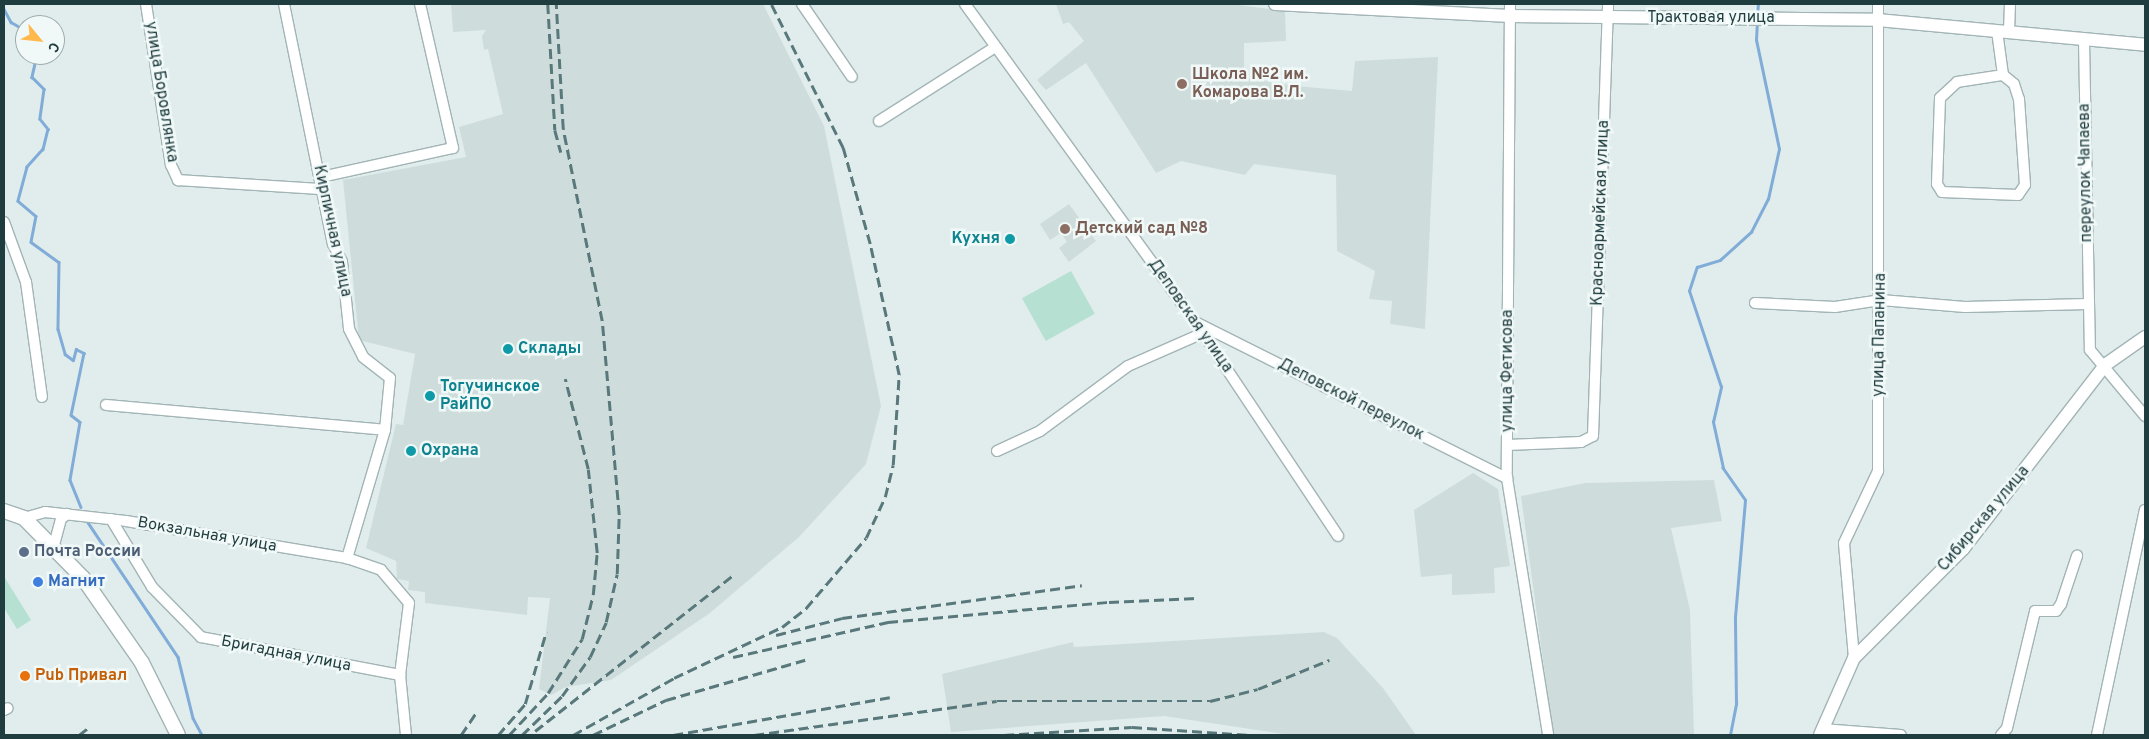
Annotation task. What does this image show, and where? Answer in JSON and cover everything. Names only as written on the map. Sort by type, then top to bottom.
[{"type":"main road","points":[[4,510],[24,518],[54,545],[110,612],[178,735]]},
{"type":"street","name":"улица Боровлянка","points":[[146,4],[171,165],[178,180],[323,189]]},
{"type":"street","name":"Кирпичная улица","points":[[284,4],[321,177],[333,244],[345,278],[352,341],[363,357],[390,378],[385,430],[347,558]]},
{"type":"street","points":[[321,177],[453,148],[420,4]]},
{"type":"street","points":[[802,4],[852,77]]},
{"type":"street","name":"Деповская улица","points":[[965,4],[995,48],[1196,323],[1338,536]]},
{"type":"street","name":"Трактовая улица","points":[[1275,4],[1510,10],[1607,17],[1878,20],[2003,31],[2084,41],[2145,45]]},
{"type":"street","name":"Красноармейская улица","points":[[1507,445],[1581,442],[1593,436],[1608,4]]},
{"type":"street","name":"улица Папанина","points":[[1854,658],[1844,543],[1878,471],[1881,300],[1878,4]]},
{"type":"street","points":[[2003,76],[2003,31],[2010,4]]},
{"type":"street","name":"улица Фетисова","points":[[1510,10],[1507,478],[1548,735]]},
{"type":"street","name":"переулок Чапаева","points":[[2084,41],[2090,350],[2105,365],[2145,416]]},
{"type":"street","points":[[879,121],[995,48]]},
{"type":"street","points":[[2003,76],[2014,84],[2020,99],[2025,185],[2018,195],[1942,192],[1937,184],[1940,98],[1957,82],[2003,76]]},
{"type":"street","points":[[4,222],[26,282],[42,397]]},
{"type":"street","points":[[1756,303],[1835,307],[1881,300],[1965,307],[2088,304]]},
{"type":"street","name":"Деповской переулок","points":[[1196,323],[1507,478]]},
{"type":"street","points":[[997,450],[1040,431],[1128,366],[1203,333]]},
{"type":"street","name":"Сибирская улица","points":[[1821,732],[1854,658],[1963,549],[2105,365],[2145,337]]},
{"type":"street","points":[[106,405],[385,430]]},
{"type":"street","points":[[2097,735],[2145,510]]},
{"type":"street","name":"Вокзальная улица","points":[[24,518],[44,512],[111,519],[347,558],[381,570],[409,603],[400,675],[406,735]]},
{"type":"street","points":[[54,545],[61,519],[67,514]]},
{"type":"street","name":"Бригадная улица","points":[[111,519],[152,587],[201,637],[400,675]]},
{"type":"street","points":[[2001,735],[2007,728],[2035,611],[2056,611],[2061,604],[2077,556]]},
{"type":"street","points":[[1821,732],[1901,735]]},
{"type":"shaded area","points":[[451,4],[763,4],[824,126],[881,406],[866,464],[799,537],[710,613],[611,680],[566,687],[551,695],[539,689],[550,598],[528,597],[527,615],[425,603],[425,592],[408,590],[409,581],[397,579],[396,561],[366,548],[396,424],[403,425],[415,354],[359,340],[343,180],[466,157],[459,127],[503,114],[488,49],[484,50],[482,36],[486,30],[453,32]]},
{"type":"shaded area","points":[[1056,4],[1230,4],[1285,11],[1286,41],[1244,43],[1244,70],[1246,78],[1295,86],[1352,91],[1355,61],[1438,57],[1425,329],[1390,324],[1392,301],[1369,299],[1375,271],[1337,251],[1336,175],[1254,164],[1245,175],[1181,161],[1156,173],[1086,63],[1046,90],[1037,80],[1084,41],[1069,22],[1063,24]]},
{"type":"shaded area","name":"Детский сад №8","points":[[1069,204],[1096,241],[1069,262],[1059,248],[1067,242],[1061,233],[1050,240],[1040,224]]},
{"type":"shaded area","points":[[1473,473],[1498,489],[1510,566],[1494,568],[1495,593],[1452,595],[1452,574],[1421,577],[1414,510]]},
{"type":"shaded area","points":[[1714,480],[1722,521],[1671,528],[1690,610],[1694,735],[1553,735],[1521,496],[1585,483]]},
{"type":"shaded area","points":[[1324,632],[1337,638],[1383,688],[1416,735],[1290,735],[1164,716],[951,732],[942,674],[1073,642],[1074,647]]},
{"type":"green space","points":[[1071,271],[1095,314],[1046,341],[1022,298]]},
{"type":"green space","points":[[5,578],[31,620],[17,629],[4,608]]},
{"type":"waterway","points":[[1757,15],[1758,4]]},
{"type":"waterway","points":[[4,9],[11,22],[15,24]]},
{"type":"waterway","points":[[1730,735],[1736,704],[1735,617],[1745,500],[1723,468],[1713,422],[1721,387],[1689,291],[1697,267],[1720,260],[1751,232],[1768,199],[1779,149],[1756,40],[1757,23]]},
{"type":"waterway","points":[[35,65],[32,77],[44,89],[40,119],[48,129],[43,149],[27,167],[18,201],[36,216],[31,242],[59,262],[58,329],[65,354],[73,360],[76,349],[84,353],[71,415],[80,422],[70,480],[81,507]]},
{"type":"waterway","points":[[87,521],[178,657],[193,718],[202,735]]},
{"type":"railway","points":[[548,4],[555,130],[561,152]]},
{"type":"railway","points":[[522,735],[562,696],[590,657],[606,622],[617,574],[619,515],[602,321],[563,129],[556,4]]},
{"type":"railway","points":[[573,735],[674,678],[782,627],[806,608],[866,538],[885,497],[893,465],[899,375],[870,244],[843,148],[771,4]]},
{"type":"railway","points":[[509,735],[548,693],[582,639],[593,595],[597,553],[588,469],[565,379]]},
{"type":"railway","points":[[535,731],[733,575]]},
{"type":"railway","points":[[776,635],[842,618],[1082,585]]},
{"type":"railway","points":[[733,657],[888,622],[1109,602],[1197,598]]},
{"type":"railway","points":[[498,735],[525,704],[546,632]]},
{"type":"railway","points":[[593,735],[666,700],[805,660]]},
{"type":"railway","points":[[754,735],[997,701],[1210,701],[1258,689],[1329,660]]},
{"type":"railway","points":[[673,735],[890,697]]},
{"type":"railway","points":[[461,735],[477,711]]},
{"type":"railway","points":[[1004,735],[1132,727],[1250,735]]},
{"type":"railway","points":[[79,735],[88,728]]},
{"type":"place","name":"Школа №2 им. Комарова В.Л.","points":[[1182,84]]},
{"type":"place","name":"Детский сад №8","points":[[1065,229]]},
{"type":"place","name":"Кухня","points":[[1010,239]]},
{"type":"place","name":"Склады","points":[[508,349]]},
{"type":"place","name":"Тогучинское РайПО","points":[[430,396]]},
{"type":"place","name":"Охрана","points":[[411,451]]},
{"type":"place","name":"Почта России","points":[[24,552]]},
{"type":"place","name":"Магнит","points":[[38,582]]},
{"type":"place","name":"Pub Привал","points":[[25,676]]}]
